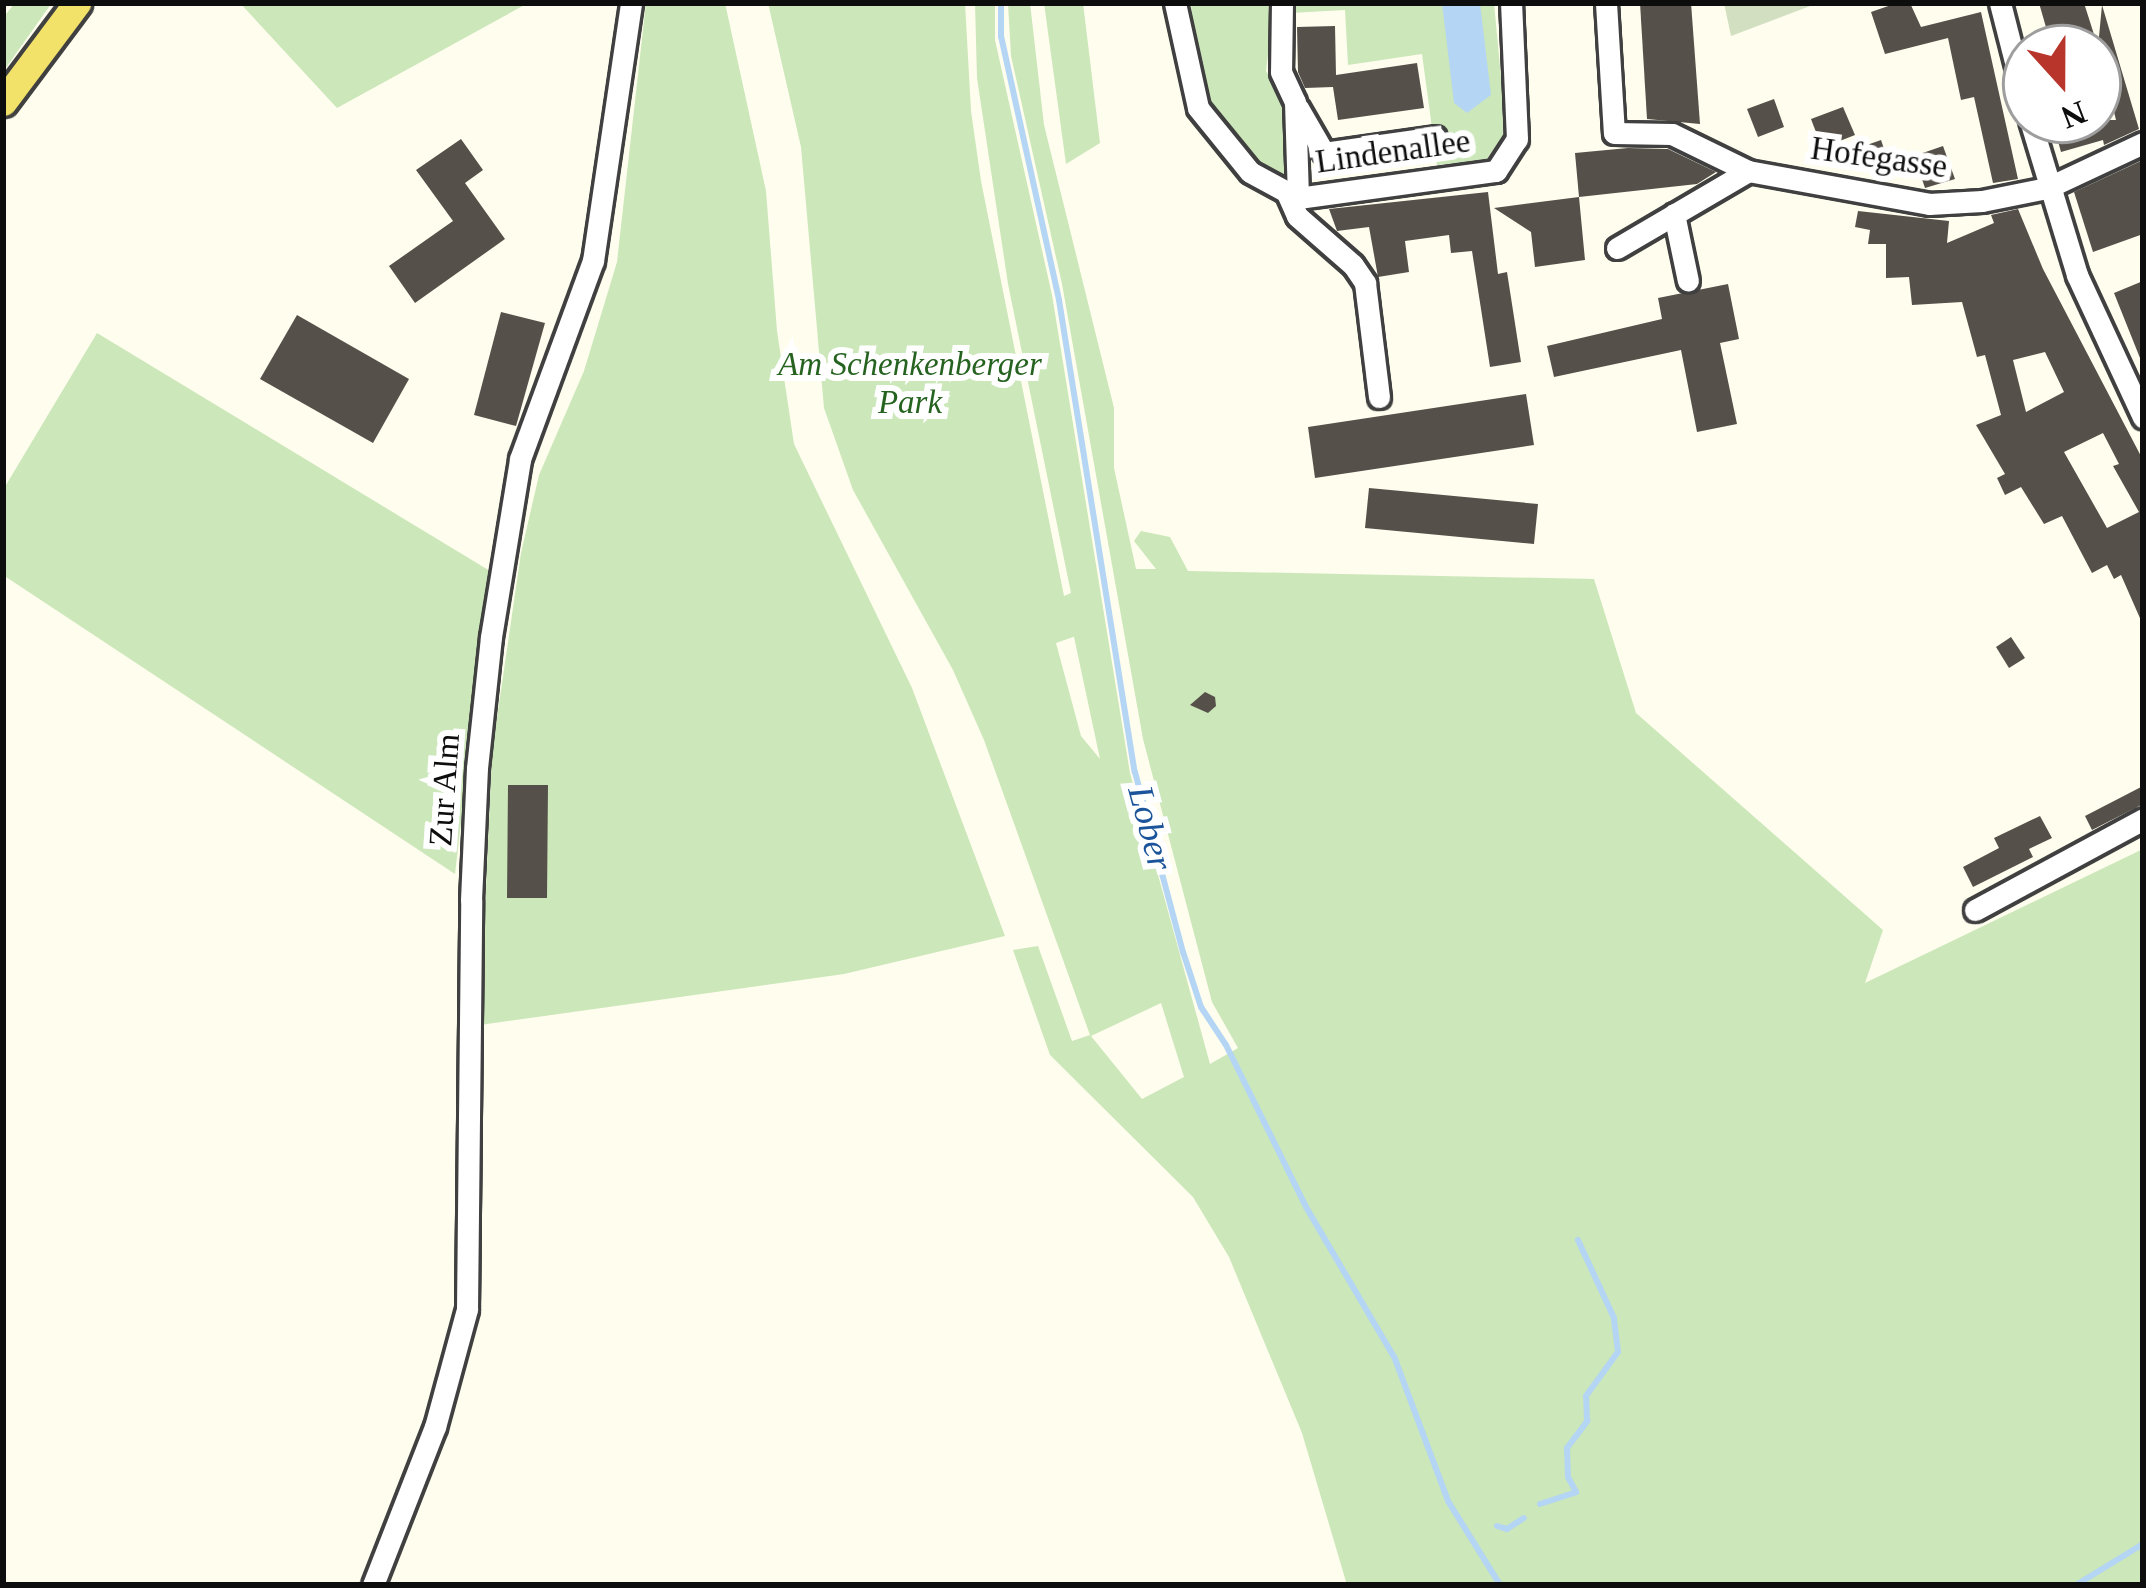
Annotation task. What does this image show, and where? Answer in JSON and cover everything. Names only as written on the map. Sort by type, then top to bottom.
[{"type":"main road","points":[[3,102],[77,3]]},
{"type":"street","name":"Zur Alm","points":[[374,1585],[435,1427],[466,1309],[471,900],[477,768],[491,637],[520,459],[593,261],[631,3]]},
{"type":"street","name":"Lindenallee","points":[[1175,3],[1198,108],[1250,172],[1292,195],[1496,171],[1517,139],[1511,3]]},
{"type":"street","points":[[1282,3],[1281,72],[1324,153],[1435,136]]},
{"type":"street","points":[[1606,3],[1614,133],[1672,134],[1748,170]]},
{"type":"street","points":[[1294,102],[1292,195],[1297,216],[1353,265],[1365,283],[1379,398]]},
{"type":"street","name":"Hofegasse","points":[[1748,170],[1929,204],[1982,201],[2047,188],[2143,143]]},
{"type":"street","points":[[2036,144],[2077,275],[2143,417]]},
{"type":"street","points":[[1617,248],[1748,170]]},
{"type":"street","points":[[1674,214],[1688,281]]},
{"type":"street","points":[[1975,910],[2143,819]]},
{"type":"green space","points":[[240,3],[528,3],[337,108]]},
{"type":"green space","points":[[646,3],[725,3],[766,191],[777,331],[794,444],[912,688],[1005,936],[844,974],[480,1025],[492,752],[521,553],[539,475],[584,371],[617,262]]},
{"type":"green space","name":"Am Schenkenberger Park","points":[[768,3],[965,3],[971,111],[981,181],[1064,596],[1071,593],[1008,284],[977,78],[975,3],[995,3],[995,40],[1052,295],[1130,773],[1210,1064],[1238,1048],[1212,1002],[1143,739],[1062,284],[1011,56],[1008,3],[1030,3],[1044,125],[1114,408],[1114,468],[1136,569],[1156,569],[1134,541],[1141,531],[1170,537],[1188,571],[1594,579],[1636,713],[1883,930],[1865,983],[2143,849],[2143,1585],[1347,1585],[1302,1433],[1229,1257],[1193,1197],[1050,1055],[1013,950],[1038,946],[1072,1041],[1090,1035],[984,740],[953,670],[853,490],[824,408],[801,147]],"holes":[[[1074,637],[1100,759],[1081,736],[1056,643]],[[1161,1003],[1184,1077],[1142,1099],[1091,1036]]]},
{"type":"green space","points":[[1044,3],[1083,3],[1100,143],[1066,164]]},
{"type":"green space","points":[[1191,3],[1494,3],[1506,131],[1486,160],[1437,165],[1422,54],[1348,65],[1345,10],[1273,14],[1266,71],[1287,104],[1291,184],[1256,165],[1208,102],[1194,54]]},
{"type":"green space","points":[[1724,3],[1818,3],[1731,36]]},
{"type":"green space","points":[[14,4],[51,4],[3,72],[3,18]]},
{"type":"green space","points":[[97,333],[490,571],[455,874],[3,575],[3,490]]},
{"type":"water","points":[[1442,3],[1480,3],[1491,95],[1467,113],[1454,103]]},
{"type":"building","points":[[1640,3],[1691,3],[1700,124],[1647,119]]},
{"type":"building","points":[[1910,3],[1921,27],[1981,12],[2002,107],[2002,144],[2010,144],[2018,179],[1993,183],[1974,97],[1961,100],[1948,38],[1885,54],[1871,12]]},
{"type":"building","points":[[2039,3],[2084,3],[2091,24],[2045,24]]},
{"type":"building","points":[[1335,26],[1336,75],[1417,63],[1424,108],[1338,120],[1333,87],[1305,88],[1298,72],[1297,27]]},
{"type":"building","points":[[2122,72],[2139,129],[2122,137]]},
{"type":"building","points":[[1774,99],[1784,127],[1758,137],[1747,109]]},
{"type":"building","points":[[1843,107],[1855,135],[1822,148],[1811,119]]},
{"type":"building","points":[[461,139],[483,170],[465,183],[505,239],[415,303],[389,266],[453,221],[416,170]]},
{"type":"building","points":[[1881,140],[1890,166],[1873,172],[1864,146]]},
{"type":"building","points":[[2059,144],[2089,144],[2061,152]]},
{"type":"building","points":[[1943,146],[1955,179],[1925,188],[1914,156]]},
{"type":"building","points":[[1668,149],[1716,172],[1697,184],[1579,197],[1575,153]]},
{"type":"building","points":[[2143,160],[2143,234],[2093,252],[2074,192]]},
{"type":"building","points":[[1488,192],[1498,274],[1507,272],[1521,362],[1490,367],[1472,251],[1451,253],[1449,235],[1405,241],[1409,272],[1378,277],[1369,227],[1337,231],[1329,209]]},
{"type":"building","points":[[1579,197],[1585,260],[1535,267],[1531,232],[1494,208]]},
{"type":"building","points":[[2018,209],[2043,269],[2143,460],[2143,625],[2121,575],[2114,579],[2107,565],[2092,573],[2062,516],[2044,524],[2021,487],[2005,495],[1997,478],[2005,474],[1976,425],[2001,415],[1985,355],[1977,357],[1962,302],[1912,305],[1909,277],[1886,278],[1886,244],[1868,244],[1870,230],[1855,227],[1858,211],[1949,221],[1947,243],[1994,223],[1991,215]],"holes":[[[2045,352],[2064,392],[2026,412],[2013,360]],[[2103,433],[2119,464],[2113,466],[2139,512],[2107,528],[2064,452]]]},
{"type":"building","points":[[2143,281],[2143,363],[2142,363],[2114,293]]},
{"type":"building","points":[[1728,284],[1739,339],[1720,343],[1737,424],[1697,432],[1681,350],[1554,377],[1547,346],[1662,319],[1658,298]]},
{"type":"building","points":[[501,312],[545,323],[516,426],[474,415]]},
{"type":"building","points":[[297,315],[409,379],[373,443],[260,379]]},
{"type":"building","points":[[1526,394],[1534,445],[1315,478],[1308,427]]},
{"type":"building","points":[[1369,488],[1538,504],[1534,544],[1365,528]]},
{"type":"building","points":[[2011,637],[2025,658],[2009,668],[1996,647]]},
{"type":"building","points":[[1205,692],[1215,697],[1216,706],[1208,713],[1190,705]]},
{"type":"building","points":[[508,785],[548,785],[547,898],[507,898]]},
{"type":"building","points":[[2143,786],[2143,804],[2092,830],[2085,816]]},
{"type":"building","points":[[2040,816],[2052,838],[2029,849],[2033,857],[1973,887],[1963,867],[1999,848],[1994,838]]},
{"type":"waterway","name":"Lober","points":[[1001,3],[1001,36],[1059,300],[1135,772],[1183,952],[1201,1007],[1226,1045],[1306,1207],[1395,1359],[1448,1501],[1500,1585]]},
{"type":"waterway","points":[[1540,1504],[1576,1492],[1568,1477],[1567,1448],[1587,1421],[1586,1396],[1618,1352],[1614,1318],[1578,1240]]},
{"type":"waterway","points":[[1497,1526],[1507,1529],[1524,1518]]},
{"type":"waterway","points":[[2076,1585],[2143,1544]]}]
